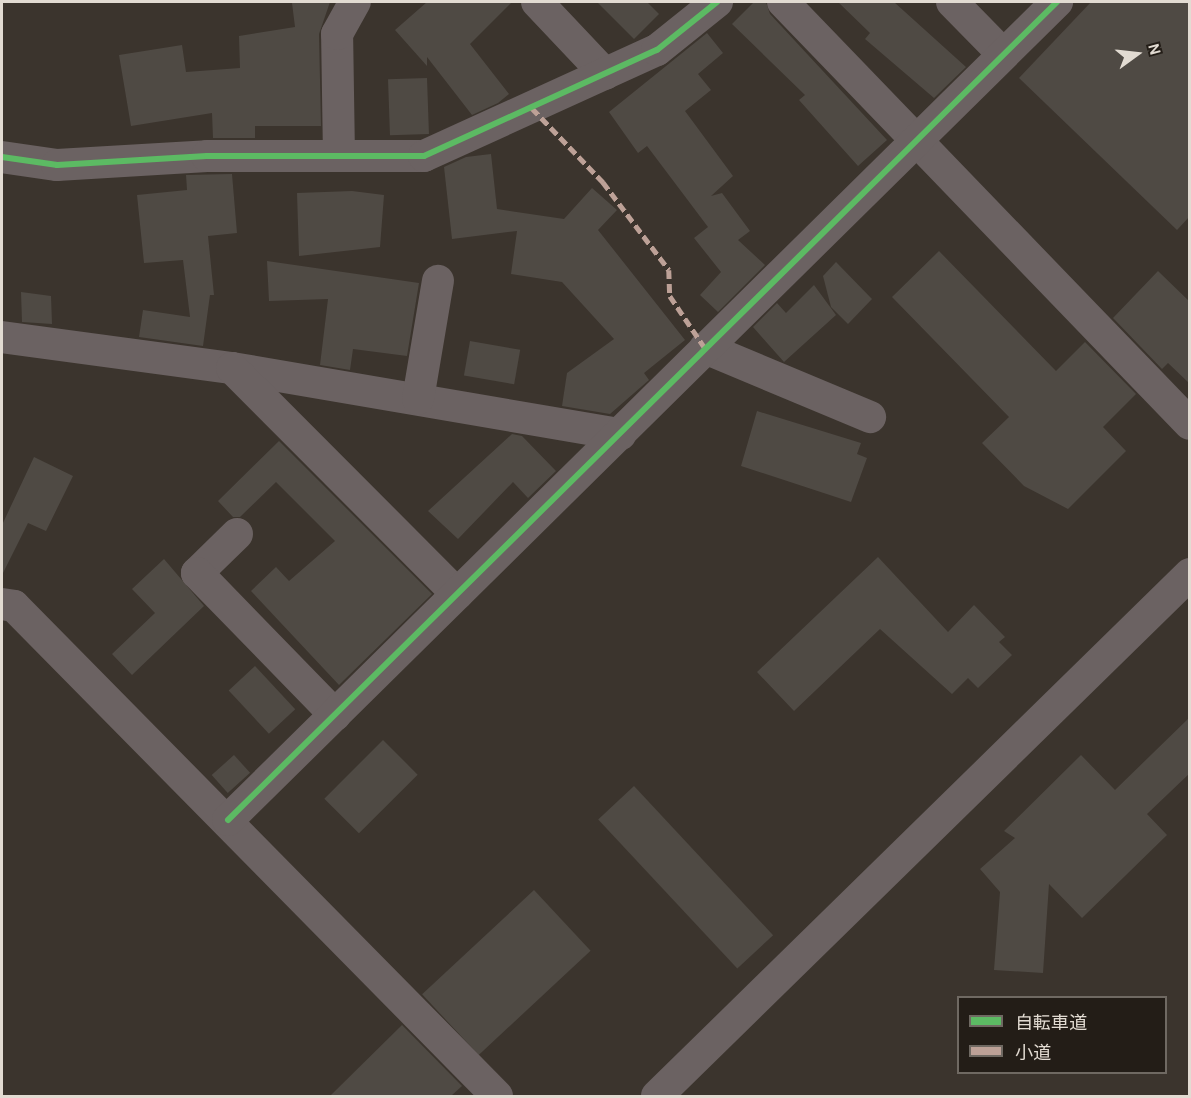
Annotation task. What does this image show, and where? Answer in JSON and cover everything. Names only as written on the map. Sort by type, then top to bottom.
[{"type":"street","points":[[339,156],[337,34],[355,2]]},
{"type":"street","points":[[537,2],[605,74]]},
{"type":"street","points":[[2,157],[57,165],[207,156],[424,156],[657,50],[717,2]]},
{"type":"street","points":[[783,2],[916,137],[1190,424]]},
{"type":"street","points":[[952,2],[1004,54]]},
{"type":"street","points":[[228,820],[620,434],[916,137],[1057,2]]},
{"type":"street","points":[[418,399],[438,281]]},
{"type":"street","points":[[2,337],[232,368],[620,434]]},
{"type":"street","points":[[705,348],[870,417]]},
{"type":"street","points":[[232,368],[457,594]]},
{"type":"street","points":[[237,534],[197,573],[335,715]]},
{"type":"street","points":[[657,1096],[1190,574]]},
{"type":"street","points":[[2,604],[14,606],[228,820],[497,1096]]},
{"type":"building","points":[[330,2],[319,34],[321,126],[255,126],[255,138],[213,138],[212,113],[131,126],[119,55],[182,45],[186,72],[240,68],[239,36],[295,27],[292,3]]},
{"type":"building","points":[[427,2],[512,2],[470,44],[509,94],[498,103],[472,115],[427,57],[427,66],[395,30]]},
{"type":"building","points":[[597,2],[647,2],[659,14],[634,39]]},
{"type":"building","points":[[754,2],[766,2],[770,14],[887,140],[858,166],[799,100],[805,95],[732,24]]},
{"type":"building","points":[[838,2],[894,2],[966,67],[934,98],[865,39],[870,33]]},
{"type":"building","points":[[1091,2],[1190,2],[1190,216],[1177,230],[1019,78]]},
{"type":"building","points":[[707,33],[723,53],[698,74],[711,90],[685,111],[733,176],[711,196],[722,193],[750,231],[738,240],[765,265],[718,312],[700,295],[721,272],[694,238],[708,227],[647,146],[638,153],[609,112]]},
{"type":"building","points":[[427,78],[429,134],[390,135],[388,79]]},
{"type":"building","points":[[491,154],[497,209],[564,219],[592,188],[617,210],[598,230],[685,340],[644,373],[649,380],[610,414],[562,406],[567,373],[614,339],[562,282],[511,274],[517,231],[452,239],[444,167],[466,157]]},
{"type":"building","points":[[232,174],[237,233],[208,236],[214,295],[210,295],[203,346],[139,337],[143,310],[190,317],[183,260],[144,263],[137,195],[187,190],[186,175]]},
{"type":"building","points":[[352,191],[384,195],[380,247],[299,256],[297,193]]},
{"type":"building","points":[[939,251],[1056,371],[1085,342],[1136,394],[1103,427],[1126,451],[1068,509],[1024,486],[982,443],[1009,417],[892,297]]},
{"type":"building","points":[[267,261],[419,283],[407,356],[353,349],[350,370],[320,365],[328,299],[269,301]]},
{"type":"building","points":[[836,262],[872,299],[848,324],[831,307],[823,276]]},
{"type":"building","points":[[1158,271],[1190,302],[1190,384],[1168,363],[1162,369],[1113,318]]},
{"type":"building","points":[[814,285],[836,315],[784,362],[753,327],[777,303],[786,313]]},
{"type":"building","points":[[21,292],[51,296],[52,324],[22,322]]},
{"type":"building","points":[[470,341],[520,350],[514,384],[464,375]]},
{"type":"building","points":[[757,411],[861,443],[857,454],[867,458],[851,502],[741,466]]},
{"type":"building","points":[[512,434],[522,436],[556,471],[528,498],[513,482],[458,539],[428,511]]},
{"type":"building","points":[[279,441],[432,594],[339,685],[251,591],[276,567],[289,581],[335,541],[276,482],[240,517],[233,517],[218,501]]},
{"type":"building","points":[[34,457],[73,476],[46,531],[28,523],[2,575],[2,525]]},
{"type":"building","points":[[878,557],[948,632],[974,605],[1005,637],[999,642],[1012,655],[978,688],[968,678],[952,694],[880,629],[794,711],[757,672]]},
{"type":"building","points":[[164,559],[204,606],[132,675],[112,654],[155,613],[132,589]]},
{"type":"building","points":[[255,666],[295,709],[269,734],[229,691]]},
{"type":"building","points":[[1190,717],[1190,773],[1147,814],[1167,835],[1082,918],[1049,884],[1043,973],[994,970],[1000,892],[980,869],[1015,838],[1004,831],[1081,755],[1115,790]]},
{"type":"building","points":[[383,740],[418,775],[359,833],[324,799]]},
{"type":"building","points":[[234,755],[250,773],[228,793],[212,775]]},
{"type":"building","points":[[634,786],[773,935],[737,969],[598,819]]},
{"type":"building","points":[[534,890],[591,951],[479,1055],[422,994]]},
{"type":"building","points":[[402,1025],[462,1086],[451,1096],[330,1096]]},
{"type":"marked path","points":[[532,108],[603,182],[669,270],[670,296],[705,348]]},
{"type":"cycle path","points":[[2,157],[57,165],[207,156],[424,156],[657,50],[717,2]]},
{"type":"cycle path","points":[[228,820],[1057,2]]}]
